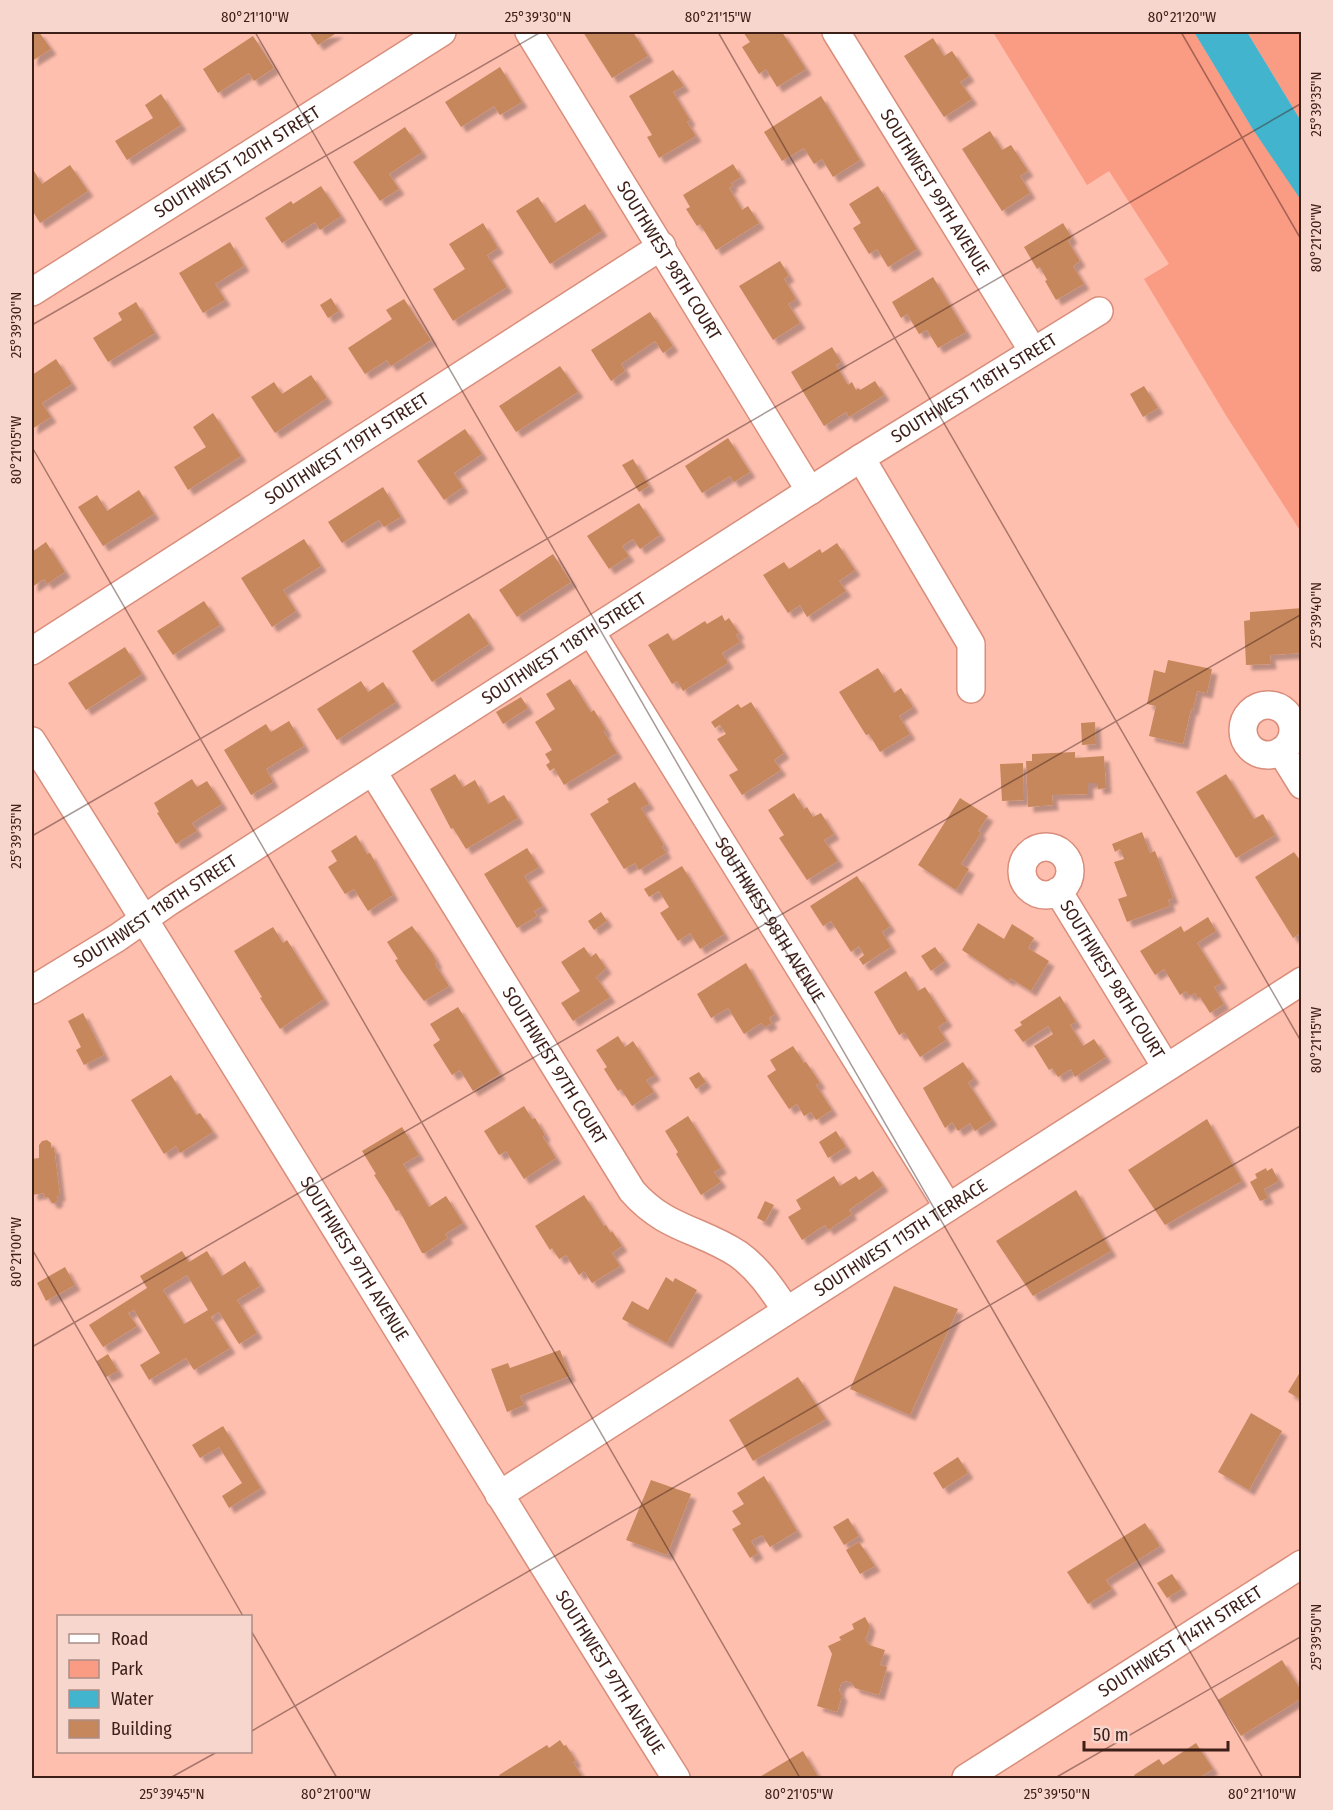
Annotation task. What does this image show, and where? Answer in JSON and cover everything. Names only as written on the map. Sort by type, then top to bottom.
[{"type":"street","name":"SOUTHWEST 120TH STREET","points":[[32,292],[441,32]]},
{"type":"street","name":"SOUTHWEST 98TH COURT","points":[[529,32],[810,490]]},
{"type":"street","name":"SOUTHWEST 99TH AVENUE","points":[[836,32],[1033,351]]},
{"type":"street","name":"SOUTHWEST 119TH STREET","points":[[32,651],[662,246]]},
{"type":"street","name":"SOUTHWEST 118TH STREET","points":[[32,990],[117,938],[170,901],[810,490],[1099,311]]},
{"type":"street","points":[[861,458],[971,644],[971,689]]},
{"type":"street","name":"SOUTHWEST 98TH AVENUE","points":[[591,632],[948,1207]]},
{"type":"street","name":"SOUTHWEST 97TH AVENUE","points":[[32,741],[145,919],[676,1779]]},
{"type":"street","points":[[1281,751],[1302,785]]},
{"type":"street","name":"SOUTHWEST 97TH COURT","points":[[373,772],[632,1191],[643,1203],[664,1218],[728,1248],[749,1263],[765,1280],[786,1310]]},
{"type":"street","name":"SOUTHWEST 98TH COURT","points":[[1058,891],[1166,1067]]},
{"type":"street","name":"SOUTHWEST 115TH TERRACE","points":[[499,1495],[1302,981]]},
{"type":"street","name":"SOUTHWEST 114TH STREET","points":[[966,1779],[1302,1564]]},
{"type":"green space","points":[[993,32],[1194,32],[1252,128],[1298,193],[1302,200],[1301,532],[1227,417],[1144,279],[1169,264],[1109,171],[1087,185]]},
{"type":"green space","points":[[1247,32],[1299,32],[1302,36],[1301,121]]},
{"type":"water","points":[[1194,32],[1247,32],[1301,121],[1301,200],[1252,128]]},
{"type":"building","points":[[32,32],[39,32],[51,49],[32,61]]},
{"type":"building","points":[[309,32],[338,32],[318,45]]},
{"type":"building","points":[[583,32],[633,32],[648,56],[612,78]]},
{"type":"building","points":[[743,32],[782,32],[806,69],[777,87],[766,69],[759,74],[742,47],[750,42]]},
{"type":"building","points":[[253,36],[274,68],[254,81],[249,73],[218,93],[203,69]]},
{"type":"building","points":[[933,38],[944,56],[952,51],[969,76],[960,82],[972,99],[944,117],[904,56]]},
{"type":"building","points":[[500,67],[522,102],[500,115],[494,106],[461,127],[445,102]]},
{"type":"building","points":[[673,70],[684,86],[673,92],[690,120],[687,122],[696,136],[659,158],[647,137],[652,135],[629,96]]},
{"type":"building","points":[[161,94],[181,125],[127,160],[115,141],[153,118],[145,105]]},
{"type":"building","points":[[821,96],[860,160],[833,177],[822,159],[814,164],[804,148],[782,161],[764,132]]},
{"type":"building","points":[[405,127],[422,152],[389,174],[399,189],[380,201],[353,162]]},
{"type":"building","points":[[990,131],[1002,150],[1011,145],[1028,171],[1020,176],[1030,193],[1002,211],[962,149]]},
{"type":"building","points":[[733,164],[741,177],[731,183],[733,186],[729,188],[742,210],[748,206],[759,223],[716,250],[700,224],[697,226],[686,209],[690,207],[683,195]]},
{"type":"building","points":[[70,165],[88,191],[40,223],[32,210],[32,173],[34,171],[42,184]]},
{"type":"building","points":[[321,186],[341,216],[320,230],[315,222],[282,243],[265,218],[291,201],[293,204]]},
{"type":"building","points":[[878,186],[917,249],[888,267],[877,249],[869,254],[853,228],[861,223],[849,204]]},
{"type":"building","points":[[538,197],[555,223],[585,204],[602,231],[550,264],[516,211]]},
{"type":"building","points":[[483,223],[498,248],[487,255],[507,287],[453,321],[433,289],[465,269],[449,244]]},
{"type":"building","points":[[1063,223],[1072,238],[1068,241],[1080,261],[1073,266],[1084,284],[1056,300],[1040,267],[1037,269],[1024,247]]},
{"type":"building","points":[[230,242],[244,266],[215,284],[225,300],[203,313],[179,273]]},
{"type":"building","points":[[780,261],[789,276],[784,279],[796,299],[788,304],[800,323],[773,340],[739,286]]},
{"type":"building","points":[[933,277],[966,332],[938,348],[927,330],[919,334],[907,314],[901,318],[892,302]]},
{"type":"building","points":[[331,298],[339,311],[328,318],[320,305]]},
{"type":"building","points":[[404,299],[431,340],[391,366],[387,360],[365,374],[348,348],[392,319],[386,310]]},
{"type":"building","points":[[136,302],[155,333],[108,362],[93,338],[122,320],[118,313]]},
{"type":"building","points":[[650,312],[673,346],[663,353],[655,341],[621,364],[625,371],[611,381],[591,350]]},
{"type":"building","points":[[832,347],[841,362],[836,365],[848,385],[852,382],[856,390],[859,388],[860,390],[875,381],[884,395],[849,417],[846,412],[824,426],[791,372]]},
{"type":"building","points":[[56,359],[72,384],[42,403],[51,417],[32,429],[32,375]]},
{"type":"building","points":[[560,366],[578,392],[516,432],[499,406]]},
{"type":"building","points":[[311,375],[327,398],[275,433],[251,397],[274,382],[282,394]]},
{"type":"building","points":[[1144,386],[1158,408],[1143,417],[1130,394]]},
{"type":"building","points":[[213,413],[241,456],[188,490],[174,467],[206,447],[193,427]]},
{"type":"building","points":[[465,429],[482,454],[454,473],[463,487],[444,500],[417,461]]},
{"type":"building","points":[[728,438],[750,472],[734,482],[730,476],[702,493],[685,466]]},
{"type":"building","points":[[633,459],[649,486],[639,492],[622,465]]},
{"type":"building","points":[[383,487],[401,517],[384,527],[379,520],[342,543],[328,522]]},
{"type":"building","points":[[139,490],[154,514],[103,546],[78,507],[97,495],[107,511]]},
{"type":"building","points":[[639,503],[660,535],[640,549],[633,539],[622,546],[629,556],[609,569],[587,536]]},
{"type":"building","points":[[304,539],[321,566],[283,590],[296,611],[272,627],[241,578]]},
{"type":"building","points":[[46,542],[65,572],[47,584],[44,579],[32,587],[32,552]]},
{"type":"building","points":[[837,543],[855,570],[839,581],[846,591],[807,617],[800,605],[788,613],[763,575],[784,562],[789,569],[820,549],[822,553]]},
{"type":"building","points":[[553,554],[571,582],[517,617],[499,590]]},
{"type":"building","points":[[204,601],[220,625],[173,655],[157,631]]},
{"type":"building","points":[[1302,608],[1302,653],[1270,655],[1271,664],[1246,665],[1244,621],[1250,620],[1250,612]]},
{"type":"building","points":[[469,613],[489,644],[432,682],[412,651]]},
{"type":"building","points":[[722,615],[725,621],[729,618],[739,633],[736,635],[740,642],[722,653],[728,663],[683,691],[677,681],[672,684],[648,645],[668,633],[673,641],[705,621],[707,624]]},
{"type":"building","points":[[125,647],[142,674],[86,710],[68,683]]},
{"type":"building","points":[[1168,660],[1212,669],[1207,693],[1197,691],[1183,744],[1149,736],[1156,706],[1147,704],[1154,670],[1165,673]]},
{"type":"building","points":[[878,668],[894,693],[901,688],[913,707],[899,716],[910,734],[880,752],[869,734],[866,735],[839,692]]},
{"type":"building","points":[[570,679],[591,712],[594,710],[617,753],[564,785],[554,768],[550,771],[546,765],[550,762],[545,754],[552,750],[535,722],[555,709],[546,694]]},
{"type":"building","points":[[361,681],[368,692],[383,682],[396,702],[337,740],[317,709]]},
{"type":"building","points":[[521,697],[528,708],[503,724],[496,712]]},
{"type":"building","points":[[751,702],[784,753],[774,760],[781,770],[742,795],[729,775],[738,770],[717,739],[726,734],[720,725],[715,728],[711,722],[738,704],[741,708]]},
{"type":"building","points":[[289,721],[304,746],[266,769],[273,782],[251,795],[224,750],[266,724],[271,732]]},
{"type":"building","points":[[1095,722],[1096,744],[1082,745],[1081,723]]},
{"type":"building","points":[[1075,752],[1075,758],[1104,756],[1106,788],[1098,789],[1097,783],[1088,783],[1088,794],[1052,795],[1053,805],[1028,807],[1026,761],[1032,761],[1032,754]]},
{"type":"building","points":[[1023,763],[1024,800],[1002,801],[1000,764]]},
{"type":"building","points":[[455,774],[463,787],[475,780],[488,804],[504,795],[518,818],[466,849],[453,828],[451,829],[430,789]]},
{"type":"building","points":[[1226,774],[1254,819],[1263,814],[1275,835],[1236,858],[1196,792]]},
{"type":"building","points":[[192,779],[197,787],[207,781],[222,804],[192,823],[197,831],[176,844],[157,813],[159,812],[154,803]]},
{"type":"building","points":[[635,782],[649,804],[641,808],[664,845],[662,846],[666,853],[639,870],[635,863],[624,869],[590,814],[609,802],[607,799]]},
{"type":"building","points":[[794,793],[804,809],[807,807],[813,817],[821,813],[834,834],[824,840],[838,861],[807,880],[779,838],[784,835],[768,810]]},
{"type":"building","points":[[960,798],[988,816],[978,831],[981,833],[961,864],[969,869],[956,890],[918,865]]},
{"type":"building","points":[[1142,832],[1150,853],[1155,851],[1173,898],[1168,900],[1170,906],[1127,922],[1118,899],[1127,896],[1114,862],[1124,859],[1120,849],[1115,852],[1112,844]]},
{"type":"building","points":[[356,835],[367,854],[370,853],[393,895],[368,911],[354,889],[345,894],[328,867],[337,861],[331,851]]},
{"type":"building","points":[[527,848],[539,867],[524,876],[543,906],[534,911],[537,916],[517,928],[484,874]]},
{"type":"building","points":[[1294,852],[1302,863],[1302,932],[1293,938],[1255,877]]},
{"type":"building","points":[[682,866],[724,934],[700,949],[690,933],[678,941],[660,913],[669,907],[659,891],[649,897],[644,889]]},
{"type":"building","points":[[857,876],[890,926],[882,932],[891,947],[863,965],[859,959],[864,955],[859,946],[851,952],[831,921],[823,926],[810,906]]},
{"type":"building","points":[[601,912],[607,921],[594,930],[588,921]]},
{"type":"building","points":[[1208,917],[1216,931],[1197,943],[1222,983],[1214,987],[1224,1004],[1210,1013],[1195,993],[1189,996],[1186,991],[1180,995],[1164,969],[1155,975],[1140,951],[1181,926],[1184,932]]},
{"type":"building","points":[[978,923],[1004,939],[1012,924],[1034,938],[1028,948],[1049,961],[1031,991],[1010,978],[1009,981],[962,950]]},
{"type":"building","points":[[412,926],[432,953],[437,963],[435,964],[449,986],[424,1001],[401,970],[395,960],[398,959],[387,942]]},
{"type":"building","points":[[273,927],[283,943],[287,940],[324,999],[280,1029],[234,951]]},
{"type":"building","points":[[584,947],[591,957],[596,953],[606,968],[596,977],[610,997],[573,1021],[561,1003],[580,991],[561,962]]},
{"type":"building","points":[[935,947],[945,961],[931,971],[921,956]]},
{"type":"building","points":[[746,963],[775,1014],[769,1018],[772,1023],[765,1027],[761,1023],[744,1034],[728,1008],[711,1018],[697,994]]},
{"type":"building","points":[[906,971],[918,991],[925,987],[947,1021],[938,1027],[946,1040],[920,1057],[904,1032],[899,1035],[874,992]]},
{"type":"building","points":[[1060,996],[1076,1022],[1070,1025],[1083,1046],[1094,1039],[1106,1057],[1075,1077],[1071,1069],[1058,1077],[1052,1068],[1049,1070],[1034,1046],[1053,1034],[1048,1026],[1023,1042],[1014,1030],[1022,1025],[1020,1022]]},
{"type":"building","points":[[458,1007],[500,1074],[473,1091],[460,1070],[452,1075],[433,1045],[440,1040],[430,1024]]},
{"type":"building","points":[[83,1013],[104,1055],[84,1065],[76,1050],[81,1047],[68,1021]]},
{"type":"building","points":[[618,1036],[625,1047],[633,1041],[655,1075],[646,1080],[654,1092],[632,1106],[621,1089],[618,1091],[604,1069],[607,1067],[596,1050]]},
{"type":"building","points":[[793,1046],[820,1083],[816,1085],[832,1110],[816,1120],[811,1112],[804,1116],[797,1104],[789,1109],[767,1076],[776,1070],[770,1060]]},
{"type":"building","points":[[963,1062],[974,1078],[968,1083],[992,1120],[975,1131],[970,1123],[958,1131],[952,1122],[945,1128],[923,1088]]},
{"type":"building","points":[[699,1072],[706,1082],[696,1089],[689,1078]]},
{"type":"building","points":[[171,1075],[196,1115],[200,1113],[213,1132],[180,1153],[176,1146],[164,1154],[131,1100]]},
{"type":"building","points":[[524,1106],[532,1119],[535,1118],[556,1158],[524,1179],[506,1151],[499,1155],[484,1131]]},
{"type":"building","points":[[688,1116],[721,1168],[714,1172],[721,1182],[701,1195],[665,1131]]},
{"type":"building","points":[[1207,1119],[1242,1181],[1165,1225],[1128,1170]]},
{"type":"building","points":[[402,1127],[419,1155],[403,1164],[429,1207],[446,1196],[463,1223],[445,1234],[448,1238],[425,1253],[422,1253],[399,1210],[396,1211],[362,1151]]},
{"type":"building","points":[[836,1131],[846,1147],[828,1158],[819,1142]]},
{"type":"building","points":[[47,1140],[51,1143],[51,1148],[54,1147],[60,1196],[57,1196],[58,1200],[55,1203],[52,1203],[48,1197],[45,1198],[44,1193],[32,1195],[32,1159],[39,1158],[39,1145],[42,1141]]},
{"type":"building","points":[[1266,1168],[1267,1171],[1272,1168],[1279,1181],[1264,1189],[1268,1198],[1260,1201],[1250,1182],[1257,1178],[1255,1174]]},
{"type":"building","points":[[873,1171],[883,1186],[849,1210],[852,1214],[828,1230],[825,1225],[802,1240],[788,1217],[801,1209],[796,1200],[834,1176],[840,1186],[856,1176],[859,1180]]},
{"type":"building","points":[[1076,1190],[1111,1251],[1033,1296],[996,1241]]},
{"type":"building","points":[[584,1195],[604,1226],[606,1225],[611,1233],[612,1231],[622,1246],[612,1253],[620,1266],[592,1283],[584,1271],[579,1275],[566,1255],[559,1259],[552,1248],[550,1250],[535,1226]]},
{"type":"building","points":[[765,1201],[774,1205],[765,1222],[757,1218]]},
{"type":"building","points":[[182,1251],[189,1262],[207,1251],[222,1276],[245,1261],[260,1286],[237,1300],[257,1333],[239,1344],[219,1312],[211,1317],[230,1348],[194,1370],[186,1358],[149,1380],[140,1365],[160,1353],[134,1310],[128,1313],[137,1326],[103,1347],[89,1325],[147,1288],[140,1276]],"holes":[[[187,1275],[208,1310],[184,1324],[163,1290]]]},
{"type":"building","points":[[65,1267],[75,1285],[46,1301],[37,1283]]},
{"type":"building","points":[[666,1277],[673,1282],[675,1278],[697,1290],[667,1343],[622,1319],[632,1301],[648,1310]]},
{"type":"building","points":[[894,1286],[958,1309],[910,1415],[850,1389]]},
{"type":"building","points":[[560,1350],[570,1376],[520,1396],[524,1405],[507,1412],[491,1369],[508,1363],[510,1368]]},
{"type":"building","points":[[108,1354],[118,1371],[106,1377],[97,1361]]},
{"type":"building","points":[[1302,1369],[1302,1400],[1288,1392]]},
{"type":"building","points":[[798,1377],[826,1419],[753,1461],[729,1420]]},
{"type":"building","points":[[1251,1413],[1282,1431],[1249,1490],[1218,1472]]},
{"type":"building","points":[[223,1426],[261,1488],[229,1508],[222,1496],[242,1483],[219,1447],[200,1458],[192,1445]]},
{"type":"building","points":[[958,1457],[968,1473],[943,1489],[933,1473]]},
{"type":"building","points":[[764,1476],[797,1531],[770,1547],[762,1535],[751,1541],[758,1553],[750,1558],[732,1529],[741,1524],[732,1511],[744,1504],[737,1493]]},
{"type":"building","points":[[651,1480],[691,1494],[667,1555],[626,1540]]},
{"type":"building","points":[[848,1518],[859,1536],[844,1545],[833,1527]]},
{"type":"building","points":[[1145,1523],[1160,1546],[1106,1580],[1112,1589],[1088,1604],[1067,1572]]},
{"type":"building","points":[[859,1542],[875,1566],[860,1574],[846,1550]]},
{"type":"building","points":[[1172,1574],[1182,1589],[1167,1598],[1157,1583]]},
{"type":"building","points":[[865,1617],[870,1626],[865,1638],[869,1645],[885,1650],[880,1665],[887,1667],[879,1695],[855,1688],[852,1683],[846,1681],[841,1683],[839,1690],[842,1696],[837,1712],[817,1706],[832,1654],[828,1646],[841,1640],[839,1637],[854,1629],[852,1624]]},
{"type":"building","points":[[1282,1660],[1302,1692],[1302,1698],[1241,1736],[1218,1700]]},
{"type":"building","points":[[560,1740],[576,1761],[573,1762],[583,1778],[501,1778],[499,1775],[547,1745],[549,1748]]},
{"type":"building","points":[[1196,1743],[1213,1769],[1199,1778],[1136,1778],[1134,1775],[1159,1759],[1163,1765]]},
{"type":"building","points":[[803,1751],[819,1778],[758,1778]]}]
